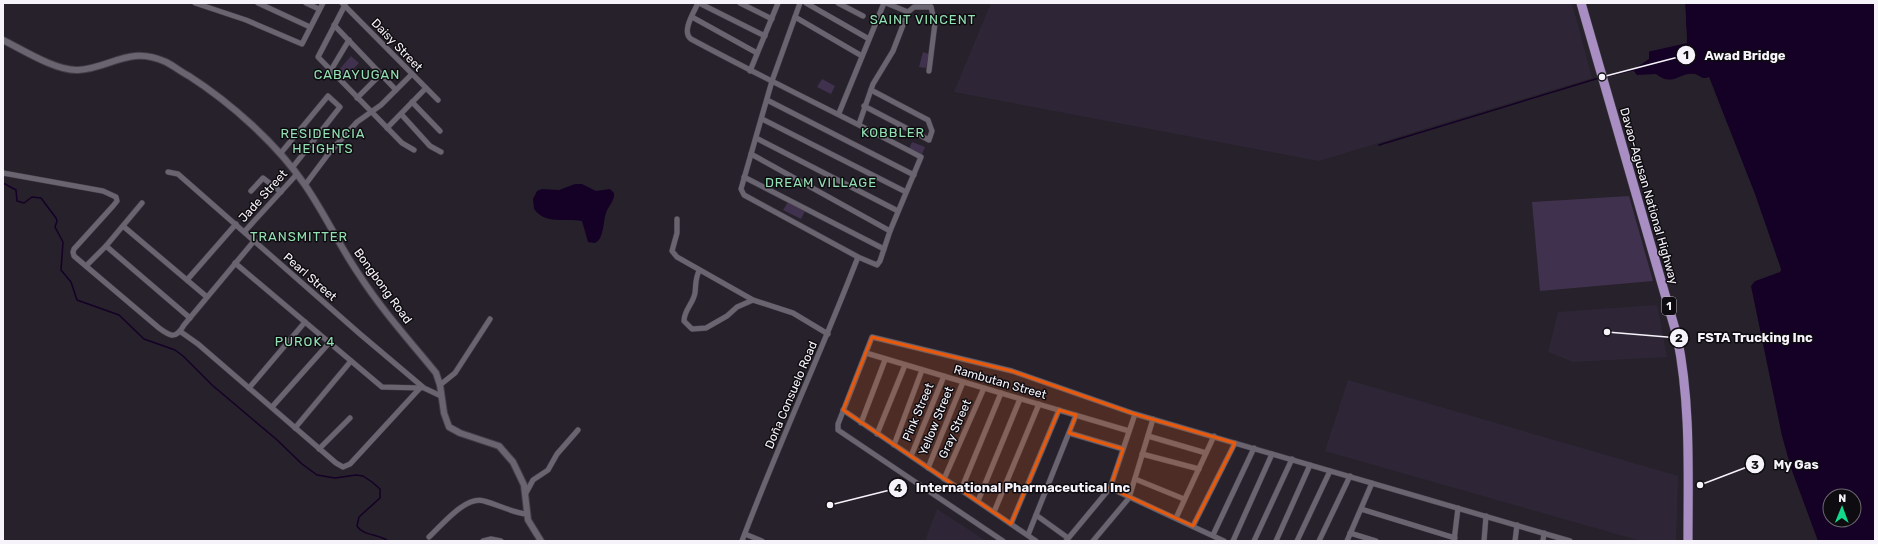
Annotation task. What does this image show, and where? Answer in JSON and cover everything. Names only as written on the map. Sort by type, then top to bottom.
[{"type":"highway","name":"Davao-Agusan National Highway","points":[[1581,3],[1682,357],[1686,401],[1688,541]]},
{"type":"street","points":[[195,3],[252,22],[302,44],[323,3]]},
{"type":"street","points":[[258,3],[310,27]]},
{"type":"street","points":[[306,3],[319,9]]},
{"type":"street","points":[[765,36],[698,3],[687,32],[688,37],[750,71],[772,81],[839,113],[921,157],[890,231],[880,261],[877,265],[858,257],[744,195],[741,189],[772,81],[800,3]]},
{"type":"street","points":[[740,3],[772,19]]},
{"type":"street","points":[[750,71],[778,3]]},
{"type":"street","points":[[806,3],[869,39]]},
{"type":"street","points":[[838,3],[863,16]]},
{"type":"street","points":[[839,113],[885,3],[908,12]]},
{"type":"street","points":[[343,4],[318,57],[402,143],[414,150]]},
{"type":"street","name":"Daisy Street","points":[[343,4],[438,100]]},
{"type":"street","points":[[859,124],[864,106],[871,90],[893,51],[908,12],[914,7],[932,5],[935,23],[929,71]]},
{"type":"street","points":[[794,17],[862,56]]},
{"type":"street","points":[[692,18],[757,53]]},
{"type":"street","points":[[334,25],[396,90]]},
{"type":"street","name":"Bongbong Road","points":[[3,40],[48,62],[69,69],[88,68],[121,58],[137,55],[155,58],[167,63],[225,102],[280,154],[297,174],[358,273],[390,318],[436,374],[440,385],[444,413],[450,427],[460,433],[490,442],[504,450],[519,471],[526,493],[526,514],[532,528],[542,541]]},
{"type":"street","points":[[331,70],[349,40]]},
{"type":"street","points":[[357,98],[381,74]]},
{"type":"street","points":[[305,185],[341,139],[357,122],[372,113],[412,74]]},
{"type":"street","points":[[387,128],[426,88]]},
{"type":"street","points":[[864,106],[929,140],[932,130],[928,120],[871,90]]},
{"type":"street","points":[[280,154],[328,96],[340,107],[292,168]]},
{"type":"street","points":[[767,100],[914,176]]},
{"type":"street","points":[[412,102],[440,131]]},
{"type":"street","points":[[401,114],[430,146],[441,152]]},
{"type":"street","points":[[762,119],[906,192]]},
{"type":"street","points":[[756,138],[898,211]]},
{"type":"street","points":[[751,154],[890,231]]},
{"type":"street","name":"Pearl Street","points":[[168,172],[178,174],[245,231],[254,241],[422,388],[441,396]]},
{"type":"street","points":[[3,173],[103,191],[116,197],[117,201],[113,206],[74,248],[74,256],[165,332],[173,335],[181,332],[190,318],[254,241]]},
{"type":"street","name":"Jade Street","points":[[245,231],[297,174]]},
{"type":"street","points":[[744,177],[884,249]]},
{"type":"street","points":[[251,191],[263,178],[280,192]]},
{"type":"street","points":[[86,266],[106,246],[142,203]]},
{"type":"street","points":[[677,219],[677,233],[672,251],[674,254],[699,271],[753,300],[793,313],[828,334]]},
{"type":"street","points":[[187,280],[236,224]]},
{"type":"street","points":[[123,226],[207,297]]},
{"type":"street","points":[[106,246],[190,318]]},
{"type":"street","name":"Doña Consuelo Road","points":[[742,541],[828,334],[858,257]]},
{"type":"street","points":[[235,263],[382,387],[422,388]]},
{"type":"street","points":[[699,271],[696,278],[695,294],[684,315],[684,321],[692,329],[706,328],[727,316],[737,307],[753,300]]},
{"type":"street","points":[[440,385],[454,373],[490,319]]},
{"type":"street","points":[[249,388],[305,322]]},
{"type":"street","points":[[181,332],[198,344],[319,449],[338,465],[343,467],[348,465],[422,388]]},
{"type":"street","points":[[1003,541],[840,432],[838,424],[872,337],[1012,371],[1135,414],[1570,541]]},
{"type":"street","points":[[272,407],[329,343]]},
{"type":"street","name":"Rambutan Street","points":[[866,353],[885,360],[1129,431]]},
{"type":"street","points":[[861,423],[885,360]]},
{"type":"street","points":[[295,428],[351,361]]},
{"type":"street","points":[[877,434],[905,365]]},
{"type":"street","points":[[894,445],[922,370]]},
{"type":"street","name":"Pink Street","points":[[911,456],[944,376]]},
{"type":"street","name":"Yellow Street","points":[[928,468],[963,382]]},
{"type":"street","name":"Gray Street","points":[[944,479],[984,388]]},
{"type":"street","points":[[961,490],[1001,393]]},
{"type":"street","points":[[978,501],[1020,399]]},
{"type":"street","points":[[994,512],[1039,404]]},
{"type":"street","points":[[843,410],[1036,541]]},
{"type":"street","points":[[1011,524],[1059,410]]},
{"type":"street","points":[[1036,515],[1067,540],[1110,488],[1135,414]]},
{"type":"street","points":[[1028,535],[1076,415]]},
{"type":"street","points":[[319,449],[350,418]]},
{"type":"street","points":[[1093,541],[1129,498],[1153,419]]},
{"type":"street","points":[[526,493],[533,480],[548,470],[557,454],[578,430]]},
{"type":"street","points":[[1070,432],[1123,449]]},
{"type":"street","points":[[1148,436],[1206,453]]},
{"type":"street","points":[[1176,518],[1214,436]]},
{"type":"street","points":[[1193,526],[1235,443]]},
{"type":"street","points":[[1213,536],[1254,448]]},
{"type":"street","points":[[1142,454],[1198,469]]},
{"type":"street","points":[[1233,541],[1272,454]]},
{"type":"street","points":[[1254,541],[1292,459]]},
{"type":"street","points":[[1276,541],[1310,465]]},
{"type":"street","points":[[1297,541],[1330,471]]},
{"type":"street","points":[[1319,541],[1350,476]]},
{"type":"street","points":[[1134,479],[1184,499]]},
{"type":"street","points":[[1347,541],[1372,483]]},
{"type":"street","points":[[1110,488],[1224,541]]},
{"type":"street","points":[[428,537],[466,503],[475,499],[483,500],[508,510],[526,514]]},
{"type":"street","points":[[1362,508],[1455,540],[1458,508]]},
{"type":"street","points":[[1484,541],[1486,516]]},
{"type":"street","points":[[1515,541],[1517,525]]},
{"type":"street","points":[[1350,533],[1376,541]]},
{"type":"street","points":[[1543,541],[1544,533]]},
{"type":"street","points":[[745,534],[762,541]]},
{"type":"street","points":[[483,541],[491,538],[501,541]]},
{"type":"highlighted area","points":[[872,337],[1012,371],[1135,414],[1235,443],[1193,526],[1110,488],[1123,449],[1069,433],[1076,415],[1059,410],[1011,524],[843,410]]},
{"type":"shaded area","points":[[991,3],[1572,3],[1592,78],[1319,161],[954,92]]},
{"type":"shaded area","points":[[1685,3],[1875,3],[1875,541],[1818,541],[1791,468],[1782,436],[1751,286],[1755,281],[1781,271],[1709,77],[1703,78],[1695,74],[1689,74],[1667,79],[1656,74],[1637,75],[1633,70],[1649,59],[1649,51],[1687,43]]},
{"type":"shaded area","points":[[923,52],[929,54],[926,68],[919,67]]},
{"type":"shaded area","points":[[351,56],[359,63],[344,79],[337,72]]},
{"type":"shaded area","points":[[822,79],[835,86],[831,94],[817,87]]},
{"type":"shaded area","points":[[912,142],[925,147],[922,154],[909,149]]},
{"type":"shaded area","points":[[575,184],[582,184],[596,191],[610,189],[614,193],[613,199],[606,213],[602,234],[595,243],[588,242],[582,221],[550,219],[539,214],[534,209],[533,199],[537,191],[542,189],[559,190]]},
{"type":"shaded area","points":[[1629,196],[1653,281],[1540,291],[1532,202]]},
{"type":"shaded area","points":[[788,202],[805,211],[801,219],[783,210]]},
{"type":"shaded area","points":[[1657,305],[1667,357],[1573,362],[1548,352],[1558,312]]},
{"type":"shaded area","points":[[1348,380],[1678,476],[1676,541],[1641,541],[1325,451]]},
{"type":"shaded area","points":[[937,509],[986,541],[925,541]]},
{"type":"pier","points":[[1683,3],[1685,3],[1687,43],[1647,52],[1648,49],[1685,43]]},
{"type":"pier","points":[[1709,77],[1755,194],[1781,269],[1780,272],[1755,281],[1754,279],[1779,270],[1709,79],[1703,80]]},
{"type":"waterway","points":[[1607,76],[1633,70]]},
{"type":"waterway","points":[[1379,145],[1599,78]]},
{"type":"waterway","points":[[3,183],[16,190],[17,201],[24,203],[32,197],[41,198],[56,218],[57,221],[55,227],[63,242],[61,270],[71,282],[77,300],[119,315],[144,339],[175,350],[212,385],[276,439],[302,464],[317,475],[335,478],[356,475],[363,476],[372,482],[380,489],[380,498],[359,517],[357,526],[363,532],[388,541]]},
{"type":"place","name":"Awad Bridge","points":[[1602,77]]},
{"type":"place","name":"FSTA Trucking Inc","points":[[1607,332]]},
{"type":"place","name":"My Gas","points":[[1700,485]]},
{"type":"place","name":"International Pharmaceutical Inc","points":[[830,505]]},
{"type":"district","name":"SAINT VINCENT","points":[[923,19]]},
{"type":"district","name":"CABAYUGAN","points":[[357,74]]},
{"type":"district","name":"KOBBLER","points":[[893,132]]},
{"type":"district","name":"RESIDENCIA HEIGHTS","points":[[323,140]]},
{"type":"district","name":"DREAM VILLAGE","points":[[821,182]]},
{"type":"district","name":"TRANSMITTER","points":[[299,236]]},
{"type":"district","name":"PUROK 4","points":[[305,341]]}]
